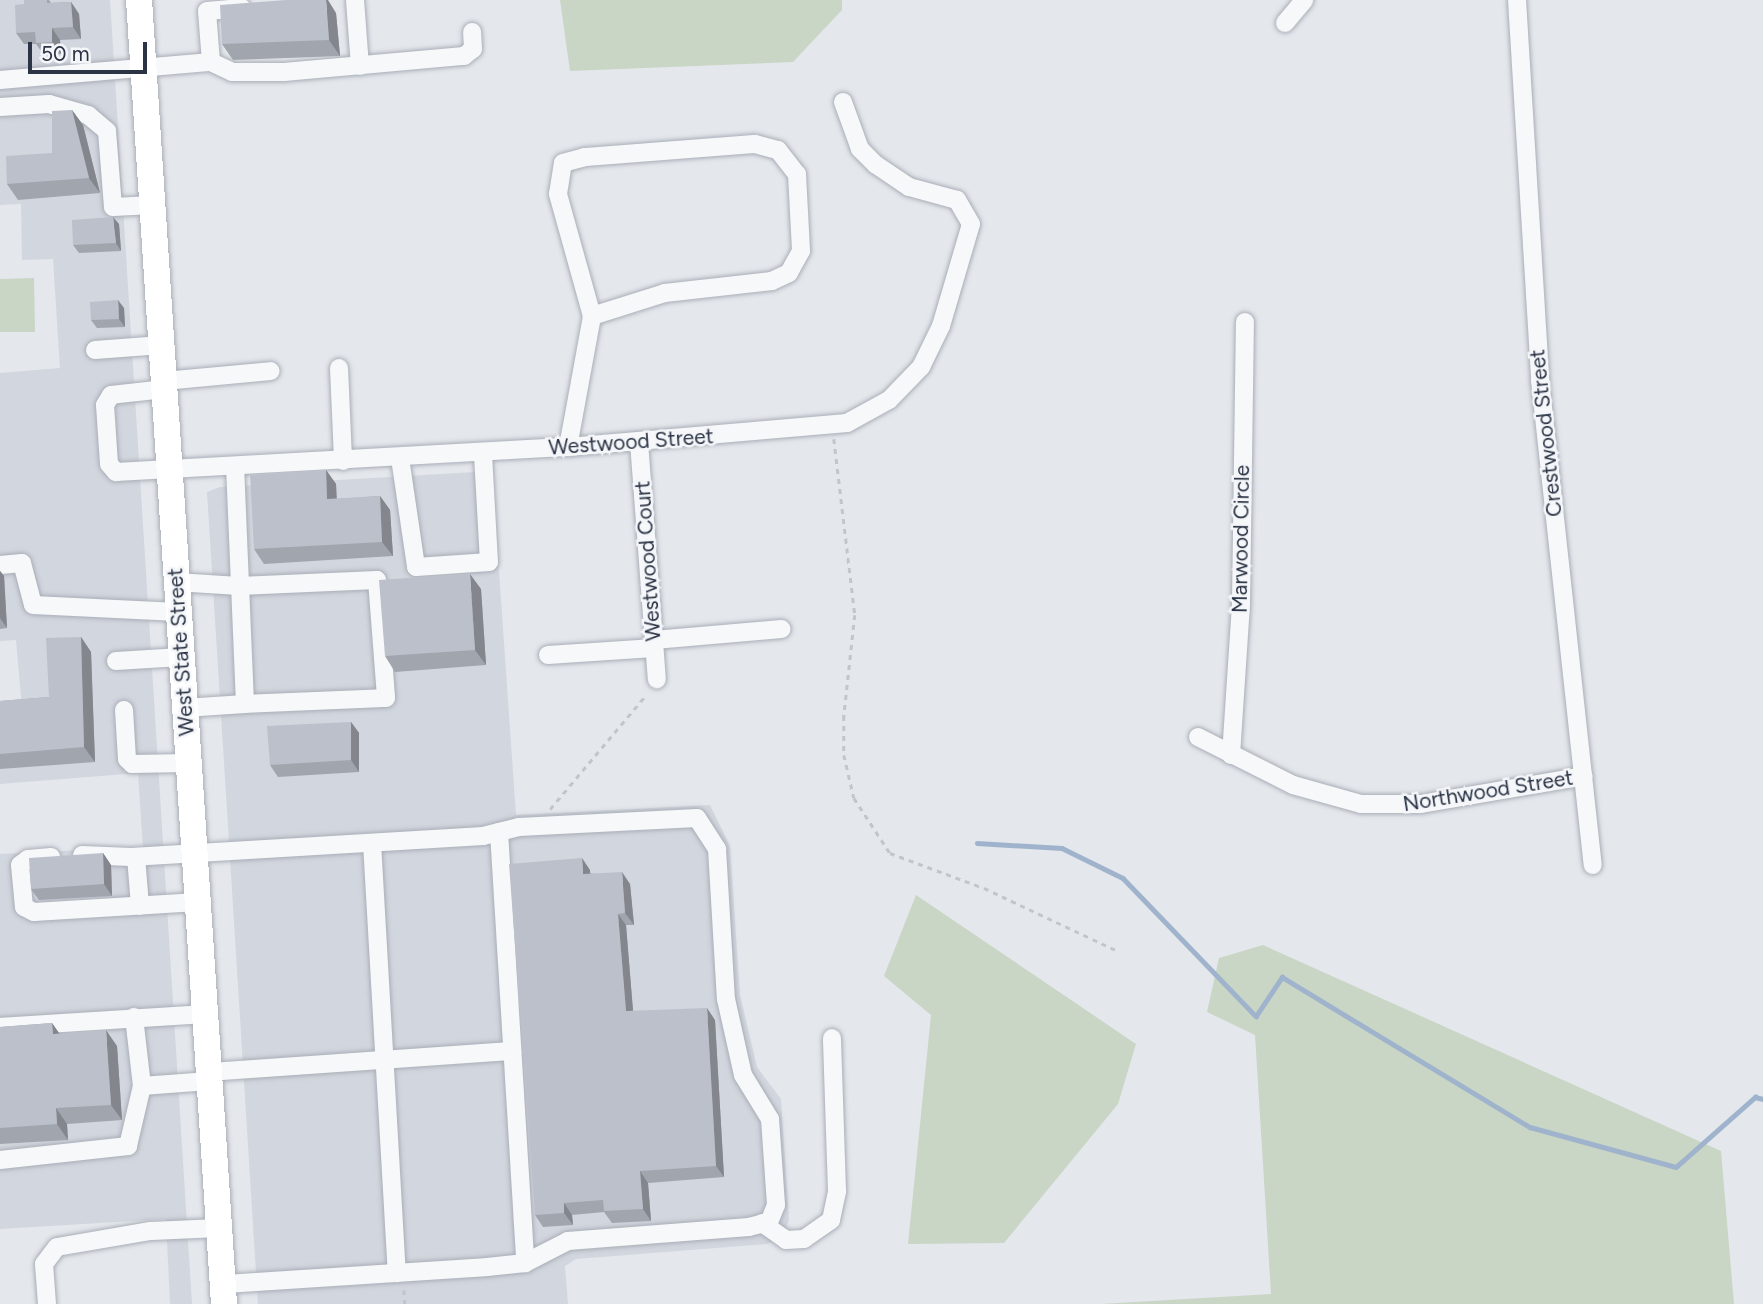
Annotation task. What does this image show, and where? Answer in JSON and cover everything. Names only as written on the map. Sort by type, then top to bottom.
[{"type":"highway","name":"West State Street","points":[[139,0],[223,1294]]},
{"type":"street","points":[[355,0],[360,66]]},
{"type":"street","points":[[1285,23],[1304,0]]},
{"type":"street","name":"Crestwood Street","points":[[1517,0],[1539,368],[1593,865]]},
{"type":"street","points":[[211,62],[207,6],[262,6]]},
{"type":"street","points":[[0,80],[144,71],[211,62],[232,72],[360,66],[464,56],[473,49],[472,32]]},
{"type":"street","points":[[47,77],[49,104]]},
{"type":"street","name":"Westwood Street","points":[[164,385],[111,395],[105,405],[110,464],[116,472],[169,472],[483,453],[847,423],[889,400],[921,367],[942,326],[971,224],[957,200],[909,187],[876,165],[860,149],[843,102]]},
{"type":"street","points":[[0,107],[49,104],[88,115],[107,131],[113,207],[153,205]]},
{"type":"street","points":[[568,447],[592,316],[558,194],[563,163],[584,157],[755,145],[778,150],[790,162],[799,180],[802,251],[789,274],[772,281],[665,293],[592,316]]},
{"type":"street","name":"Marwood Circle","points":[[1231,755],[1241,603],[1245,322]]},
{"type":"street","points":[[96,350],[162,345]]},
{"type":"street","points":[[339,368],[343,461]]},
{"type":"street","points":[[164,385],[271,371]]},
{"type":"street","name":"Westwood Court","points":[[639,442],[657,679]]},
{"type":"street","points":[[400,458],[416,568],[489,562],[483,453]]},
{"type":"street","points":[[235,468],[246,704]]},
{"type":"street","points":[[0,565],[22,563],[33,605],[178,612]]},
{"type":"street","points":[[176,582],[239,586],[377,580],[386,698],[184,708]]},
{"type":"street","points":[[548,656],[782,629]]},
{"type":"street","points":[[116,661],[181,657]]},
{"type":"street","points":[[124,710],[127,759],[132,764],[188,762]]},
{"type":"street","name":"Northwood Street","points":[[1198,737],[1315,794],[1385,806],[1421,804],[1584,776]]},
{"type":"street","points":[[198,902],[34,912],[24,907],[20,865],[28,859],[109,853],[136,857],[372,843],[499,832],[535,826],[697,818],[717,849],[726,999],[743,1075],[770,1119],[776,1205],[769,1222],[568,1241],[524,1263],[397,1273],[223,1294]]},
{"type":"street","points":[[499,832],[524,1263]]},
{"type":"street","points":[[372,843],[397,1273]]},
{"type":"street","points":[[136,857],[140,906]]},
{"type":"street","points":[[0,1027],[205,1014]]},
{"type":"street","points":[[0,1160],[128,1146],[142,1086],[134,1017]]},
{"type":"street","points":[[762,1223],[786,1240],[804,1239],[831,1220],[838,1191],[832,1038]]},
{"type":"street","points":[[142,1086],[209,1076],[512,1051]]},
{"type":"street","points":[[47,1304],[44,1264],[57,1247],[151,1231],[219,1228]]},
{"type":"path","points":[[832,425],[855,615],[844,742],[854,799],[890,853],[984,888],[1118,951]]},
{"type":"path","points":[[535,826],[626,723],[657,679]]},
{"type":"shaded area","points":[[0,0],[110,0],[192,1304],[170,1304],[166,1219],[0,1229],[0,854],[143,847],[138,773],[0,784],[0,711],[22,709],[16,640],[0,641],[0,373],[60,368],[53,259],[22,260],[21,204],[0,205]]},
{"type":"shaded area","points":[[492,471],[516,815],[710,805],[730,846],[740,995],[757,1067],[781,1099],[789,1220],[783,1236],[767,1244],[576,1259],[565,1266],[568,1304],[258,1304],[207,492],[220,487]]},
{"type":"green space","points":[[560,0],[842,0],[842,10],[793,62],[570,71]]},
{"type":"green space","points":[[34,278],[35,332],[0,332],[0,279]]},
{"type":"green space","points":[[916,895],[1136,1044],[1118,1104],[1004,1243],[908,1244],[931,1015],[884,976]]},
{"type":"green space","points":[[1263,945],[1721,1151],[1734,1304],[1101,1304],[1271,1294],[1255,1035],[1207,1012],[1219,958]]},
{"type":"building","points":[[24,0],[71,2],[73,27],[52,28],[52,42],[36,43],[35,32],[16,33],[15,5],[24,4]]},
{"type":"building","points":[[326,0],[329,40],[222,44],[220,5]]},
{"type":"building","points":[[72,110],[89,178],[7,184],[6,156],[52,153],[52,111]]},
{"type":"building","points":[[113,217],[116,243],[73,245],[72,220]]},
{"type":"building","points":[[118,300],[119,319],[91,320],[90,302]]},
{"type":"building","points":[[326,470],[327,499],[380,496],[382,542],[254,549],[250,475]]},
{"type":"building","points":[[470,574],[475,650],[385,656],[379,580]]},
{"type":"building","points":[[81,637],[84,747],[0,754],[0,701],[49,697],[46,638]]},
{"type":"building","points":[[351,722],[351,760],[270,765],[267,726]]},
{"type":"building","points":[[103,853],[104,884],[31,889],[29,858]]},
{"type":"building","points":[[582,858],[583,874],[622,872],[625,913],[618,914],[626,1011],[707,1008],[716,1166],[640,1171],[643,1209],[604,1211],[603,1200],[564,1203],[564,1213],[535,1215],[509,864]]},
{"type":"building","points":[[52,1023],[53,1034],[106,1030],[111,1105],[56,1108],[57,1124],[0,1128],[0,1027]]},
{"type":"waterway","points":[[977,843],[1062,848],[1123,878],[1256,1016],[1282,977],[1530,1127],[1676,1167],[1755,1097],[1763,1099]]}]
